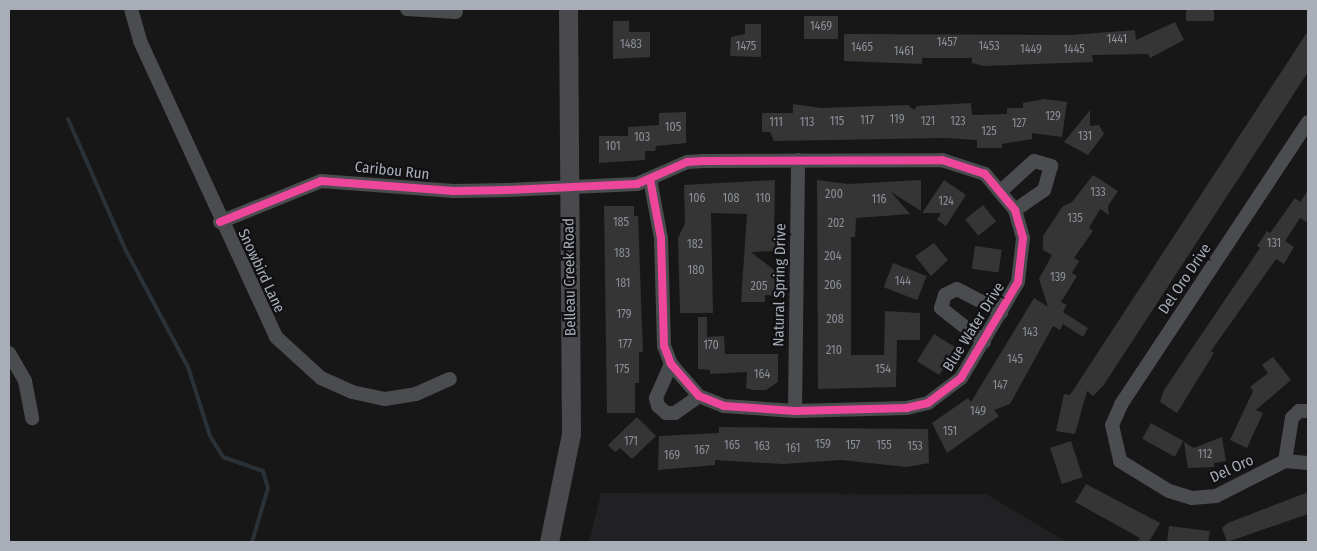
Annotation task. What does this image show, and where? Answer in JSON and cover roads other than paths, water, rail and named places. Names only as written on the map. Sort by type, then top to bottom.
[{"type":"main road","name":"Belleau Creek Road","points":[[549,542],[571,434],[568,9]]},
{"type":"street","name":"Snowbird Lane","points":[[131,9],[140,41],[220,222],[276,338],[321,378],[352,392],[385,398],[416,394],[450,380]]},
{"type":"street","points":[[407,9],[456,12]]},
{"type":"street","name":"Del Oro Drive","points":[[1120,461],[1112,425],[1120,405],[1308,122]]},
{"type":"street","name":"Natural Spring Drive","points":[[795,410],[798,160]]},
{"type":"street","name":"Blue Water Drive","points":[[568,184],[637,184],[687,162],[942,160],[985,174],[1002,190],[1015,210],[1023,260],[1018,282],[961,378],[928,403],[907,408],[747,409],[698,396]]},
{"type":"street","points":[[1002,190],[1034,161],[1051,166],[1044,190],[1015,210]]},
{"type":"street","points":[[650,179],[661,238],[660,325],[671,364],[698,396],[675,412],[666,413],[658,406],[656,398],[671,364]]},
{"type":"street","name":"Caribou Run","points":[[220,222],[321,181],[454,191],[568,184]]},
{"type":"street","name":"Blue Water Drive","points":[[984,342],[941,308],[944,295],[957,289],[1001,312]]},
{"type":"street","points":[[9,353],[25,381],[32,418]]},
{"type":"street","points":[[1306,463],[1285,461],[1292,418],[1299,410],[1308,411]]},
{"type":"street","name":"Del Oro","points":[[1120,461],[1169,491],[1192,498],[1216,496],[1285,461]]},
{"type":"waterway","points":[[68,119],[125,249],[188,367],[210,436],[223,457],[263,471],[268,488],[252,542]]}]
